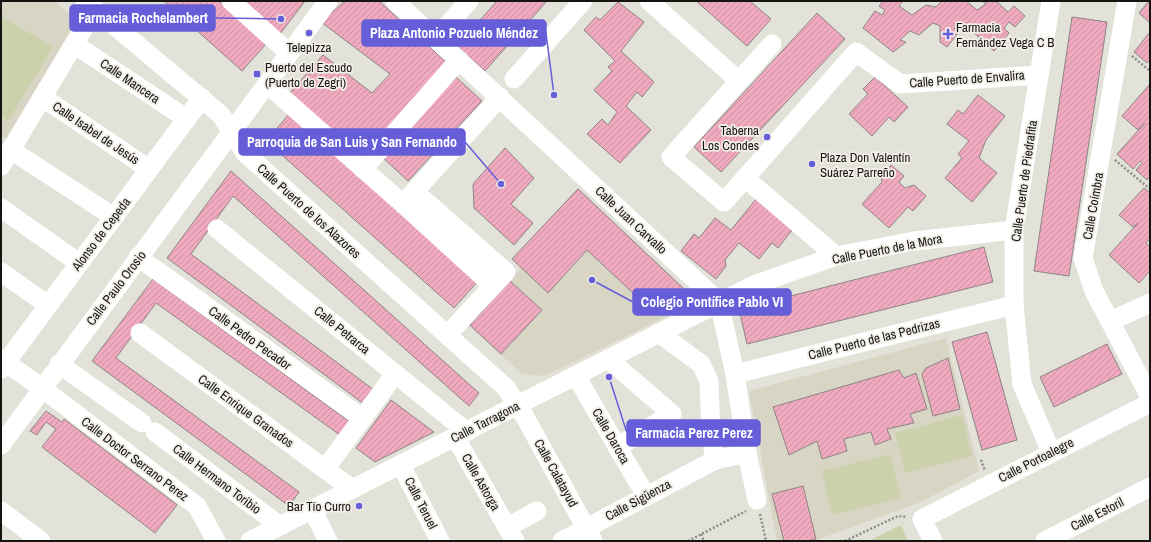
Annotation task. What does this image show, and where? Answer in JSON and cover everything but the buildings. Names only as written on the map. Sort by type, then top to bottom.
[{"type":"street","points":[[231,1],[289,53]]},
{"type":"street","name":"Calle Paulo Orosio","points":[[1,445],[59,364],[328,1]]},
{"type":"street","name":"Calle Juan Carvallo","points":[[395,1],[719,302]]},
{"type":"street","points":[[443,30],[469,1]]},
{"type":"street","points":[[514,79],[583,1]]},
{"type":"street","points":[[649,1],[738,80]]},
{"type":"street","name":"Calle Puerto de Piedrafita","points":[[1050,1],[1014,230],[1014,305],[1022,384],[1052,452]]},
{"type":"street","name":"Calle Coímbra","points":[[1127,1],[1083,258],[1094,291],[1150,397]]},
{"type":"street","points":[[1,166],[74,44],[90,4]]},
{"type":"street","name":"Calle Puerto de los Alazores","points":[[90,4],[221,115],[245,153],[506,388],[518,405]]},
{"type":"street","name":"Calle Mancera","points":[[74,44],[187,119]]},
{"type":"street","points":[[772,44],[738,80],[671,157],[724,202],[745,178],[836,256]]},
{"type":"street","name":"Calle Puerto de Envalira","points":[[745,178],[856,52],[900,84],[1039,75]]},
{"type":"street","points":[[363,168],[459,60]]},
{"type":"street","points":[[267,84],[407,208]]},
{"type":"street","name":"Calle Isabel de Jesús","points":[[42,97],[149,169]]},
{"type":"street","points":[[407,208],[500,97]]},
{"type":"street","name":"Alonso de Cepeda","points":[[3,363],[202,98]]},
{"type":"street","points":[[11,150],[114,216]]},
{"type":"street","points":[[407,208],[424,200],[506,272],[447,335]]},
{"type":"street","points":[[1,208],[79,263]]},
{"type":"street","name":"Calle Petrarca","points":[[217,229],[395,374],[461,434]]},
{"type":"street","name":"Calle Puerto de la Mora","points":[[719,302],[754,285],[836,256],[914,241],[1014,230]]},
{"type":"street","name":"Calle Pedro Pecador","points":[[138,258],[362,418]]},
{"type":"street","points":[[1,272],[48,305]]},
{"type":"street","points":[[719,302],[735,374],[747,453],[758,503]]},
{"type":"street","name":"Calle Tarragona","points":[[250,541],[402,465],[719,302]]},
{"type":"street","points":[[1111,321],[1150,303]]},
{"type":"street","name":"Calle Puerto de las Pedrizas","points":[[735,374],[1014,305]]},
{"type":"street","name":"Calle Enrique Granados","points":[[140,332],[352,490]]},
{"type":"street","points":[[659,333],[701,364],[709,381],[711,434],[715,460]]},
{"type":"street","points":[[608,359],[672,414],[617,447]]},
{"type":"street","name":"Calle Doctor Serrano Perez","points":[[3,363],[42,388],[197,506],[216,541]]},
{"type":"street","name":"Calle Hermano Toribio","points":[[59,364],[149,428],[280,526]]},
{"type":"street","points":[[325,469],[395,374]]},
{"type":"street","name":"Calle Daroca","points":[[576,376],[646,496]]},
{"type":"street","name":"Calle Portoalegre","points":[[922,519],[1150,403]]},
{"type":"street","name":"Calle Calatayud","points":[[518,405],[590,534]]},
{"type":"street","name":"Calle Astorga","points":[[461,434],[511,534],[537,511]]},
{"type":"street","name":"Calle Sigüenza","points":[[562,541],[590,534],[646,496],[715,460],[747,453]]},
{"type":"street","name":"Calle Teruel","points":[[402,465],[440,541]]},
{"type":"street","name":"Calle Estoril","points":[[1045,541],[1150,487]]},
{"type":"street","points":[[312,509],[328,541]]},
{"type":"street","points":[[1,511],[41,541]]},
{"type":"street","points":[[922,519],[933,541]]},
{"type":"path","points":[[1120,46],[1150,71]]},
{"type":"path","points":[[1102,149],[1150,189]]},
{"type":"path","points":[[688,541],[758,503],[766,541]]},
{"type":"path","points":[[845,541],[898,516],[922,519]]},
{"type":"path","points":[[701,534],[704,541]]},
{"type":"shaded area","points":[[1,1],[54,1],[78,21],[8,140],[1,136]]},
{"type":"shaded area","points":[[578,188],[684,288],[696,302],[545,376],[522,374],[468,325],[522,267],[513,257]]},
{"type":"shaded area","points":[[946,338],[979,471],[921,502],[814,541],[777,541],[749,391]]},
{"type":"green space","points":[[1,16],[53,47],[8,121],[1,116]]},
{"type":"green space","points":[[962,415],[972,456],[905,473],[895,433]]},
{"type":"green space","points":[[890,454],[901,498],[832,515],[822,471]]},
{"type":"green space","points":[[901,525],[908,541],[869,541]]},
{"type":"place","name":"Farmacia Rochelambert","points":[[281,19]]},
{"type":"place","name":"Telepizza","points":[[309,33]]},
{"type":"place","name":"Farmacia Fernández Vega C B","points":[[948,34]]},
{"type":"place","name":"Puerto del Escudo (Puerto de Zegri)","points":[[257,74]]},
{"type":"place","name":"Plaza Antonio Pozuelo Méndez","points":[[554,95]]},
{"type":"place","name":"Taberna Los Condes","points":[[767,137]]},
{"type":"place","name":"Plaza Don Valentín Suárez Parreño","points":[[812,164]]},
{"type":"place","name":"Parroquia de San Luis y San Fernando","points":[[501,184]]},
{"type":"place","name":"Colegio Pontífice Pablo VI","points":[[592,280]]},
{"type":"place","name":"Farmacia Perez Perez","points":[[609,377]]},
{"type":"place","name":"Bar Tío Curro","points":[[359,506]]}]
